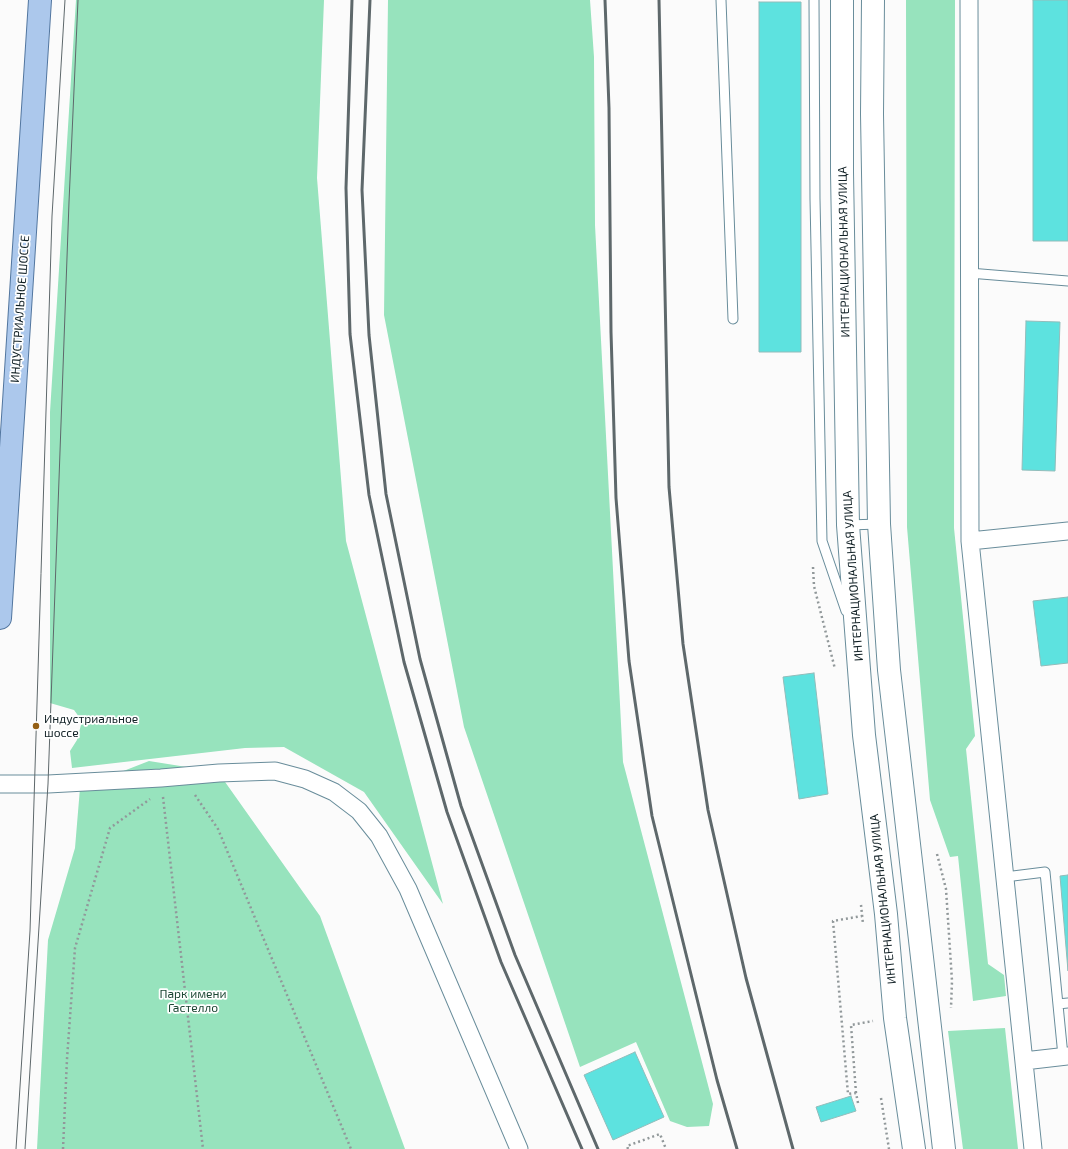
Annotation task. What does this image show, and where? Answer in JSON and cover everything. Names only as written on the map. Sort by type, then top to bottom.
[{"type":"main road","name":"ИНДУСТРИАЛЬНОЕ ШОССЕ","points":[[0,618],[40,0]]},
{"type":"main road","name":"ИНТЕРНАЦИОНАЛЬНАЯ УЛИЦА","points":[[842,0],[842,172],[848,525],[864,735],[886,914],[896,1018],[914,1149]]},
{"type":"main road","points":[[873,0],[872,114],[879,524],[889,670],[944,1149]]},
{"type":"street","points":[[969,0],[970,541],[1033,1149]]},
{"type":"street","points":[[970,541],[1068,531]]},
{"type":"street","points":[[0,784],[162,784],[219,773],[275,771],[305,779],[334,792],[359,811],[379,836],[408,889],[520,1149]]},
{"type":"street","points":[[1024,1061],[1065,1056]]},
{"type":"lane","points":[[721,0],[733,319]]},
{"type":"lane","points":[[814,0],[815,199],[822,541],[856,640]]},
{"type":"lane","points":[[969,273],[1068,281]]},
{"type":"lane","points":[[848,525],[879,524]]},
{"type":"lane","points":[[1005,877],[1045,872],[1058,1004],[1065,1056]]},
{"type":"lane","points":[[1058,1004],[1068,1003]]},
{"type":"path","points":[[813,563],[814,586],[836,671]]},
{"type":"path","points":[[63,1149],[67,1059],[75,948],[110,828],[162,784]]},
{"type":"path","points":[[162,784],[203,1149]]},
{"type":"path","points":[[192,790],[218,829],[351,1149]]},
{"type":"path","points":[[937,854],[946,889],[952,981],[951,1009]]},
{"type":"path","points":[[860,902],[864,931]]},
{"type":"path","points":[[856,1093],[848,1094],[833,921],[862,916]]},
{"type":"path","points":[[858,1103],[851,1025],[874,1021],[873,1014]]},
{"type":"path","points":[[881,1098],[889,1149]]},
{"type":"path","points":[[628,1149],[626,1146],[660,1134],[666,1149]]},
{"type":"green space","points":[[76,0],[324,0],[317,178],[346,541],[443,904],[364,792],[284,747],[245,748],[72,768],[70,751],[77,740],[82,721],[74,710],[50,703],[50,412]]},
{"type":"green space","points":[[388,0],[590,0],[594,57],[595,225],[623,762],[713,1104],[709,1126],[687,1127],[670,1121],[636,1042],[580,1067],[464,727],[384,315]]},
{"type":"green space","points":[[906,0],[955,0],[954,528],[975,736],[966,749],[988,964],[1004,975],[1006,996],[973,1001],[958,856],[950,857],[930,800],[907,527]]},
{"type":"green space","name":"Парк имени Гастелло","points":[[149,761],[218,772],[320,916],[405,1149],[37,1149],[48,940],[75,848],[80,788]]},
{"type":"green space","points":[[1005,1028],[1018,1149],[963,1149],[948,1031]]},
{"type":"building","points":[[1033,0],[1068,0],[1068,241],[1033,241]]},
{"type":"building","points":[[759,2],[801,2],[801,352],[759,352]]},
{"type":"building","points":[[1026,321],[1060,322],[1055,471],[1022,470]]},
{"type":"building","points":[[1068,597],[1068,663],[1041,666],[1033,601]]},
{"type":"building","points":[[814,673],[828,794],[799,799],[783,677]]},
{"type":"building","points":[[1068,875],[1068,971],[1060,876]]},
{"type":"building","points":[[635,1052],[664,1117],[613,1140],[584,1075]]},
{"type":"building","points":[[851,1096],[856,1111],[821,1122],[816,1107]]},
{"type":"tram line","points":[[16,1149],[30,931],[52,216],[65,0]]},
{"type":"tram line","points":[[25,1149],[48,784],[69,202],[78,0]]},
{"type":"railway","points":[[352,0],[346,188],[350,334],[369,495],[404,662],[447,812],[501,962],[582,1149]]},
{"type":"railway","points":[[370,0],[362,190],[369,335],[386,494],[420,659],[461,806],[515,955],[598,1149]]},
{"type":"railway","points":[[605,0],[609,108],[611,332],[616,498],[629,661],[652,816],[717,1080],[737,1149]]},
{"type":"railway","points":[[659,0],[669,487],[683,644],[708,810],[746,978],[793,1149]]},
{"type":"place","name":"Индустриальное шоссе","points":[[36,726]]}]
